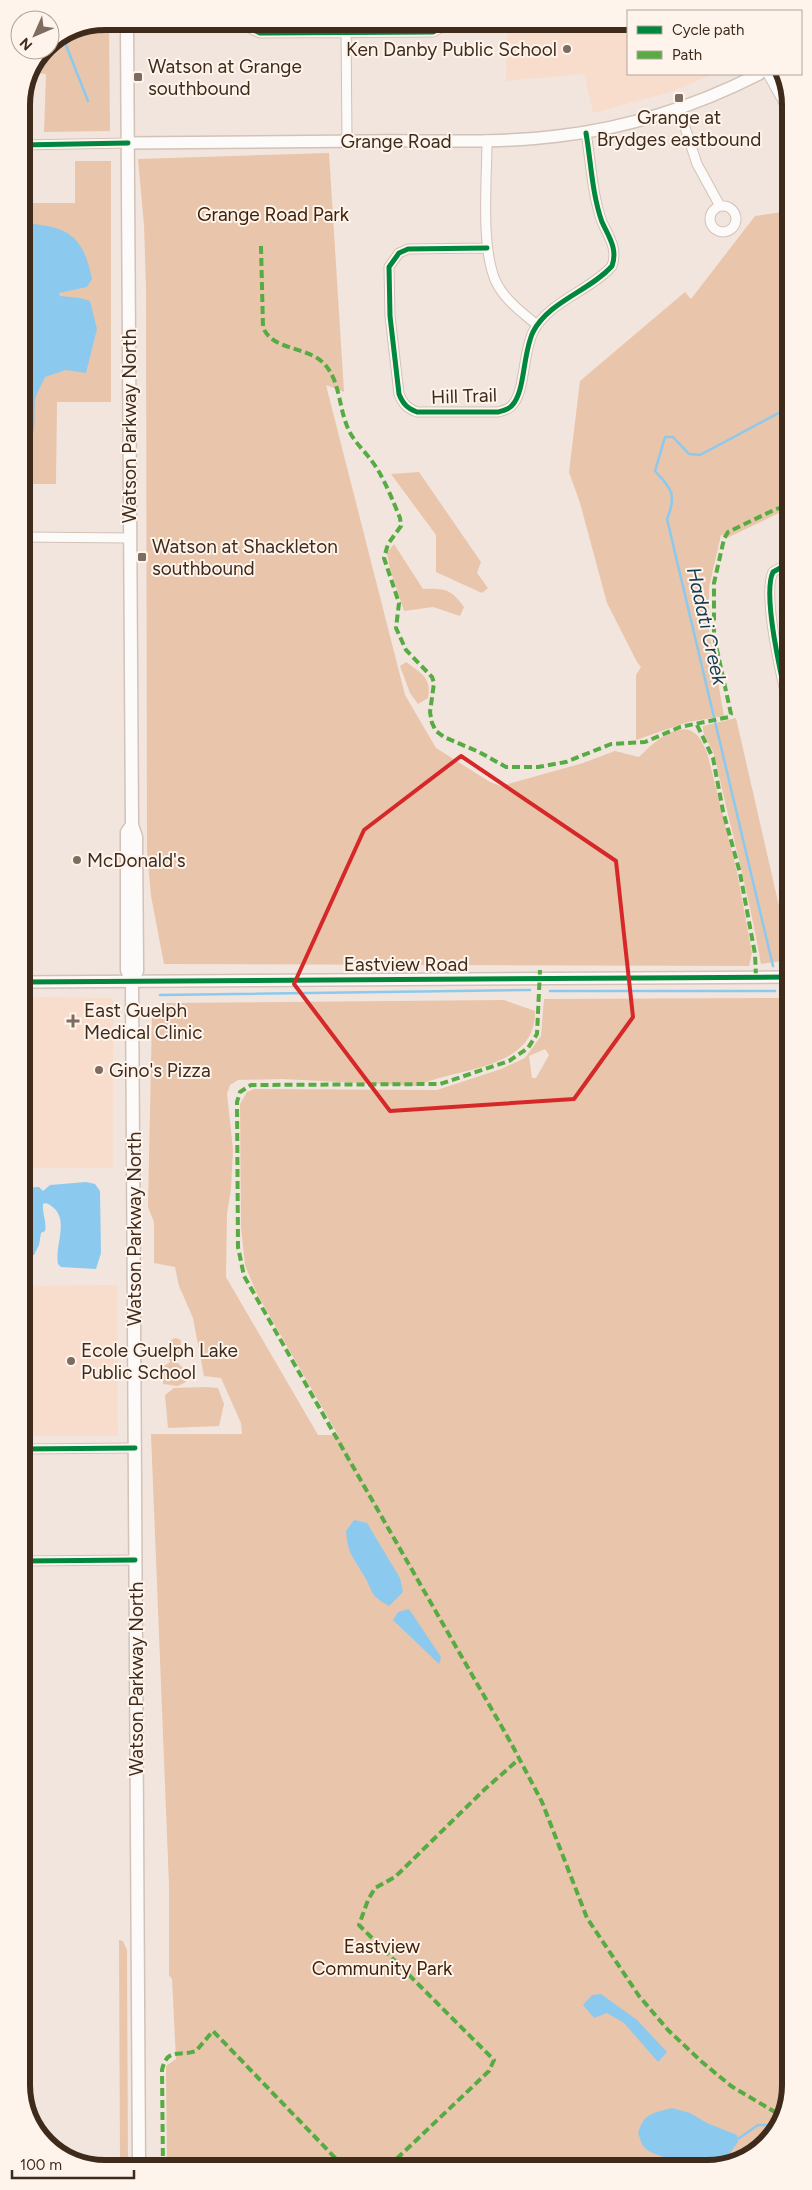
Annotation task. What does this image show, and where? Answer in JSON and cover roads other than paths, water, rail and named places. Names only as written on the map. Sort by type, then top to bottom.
[{"type":"main road","name":"Watson Parkway North","points":[[127,30],[132,825],[136,837],[137,971],[132,980],[139,2160]]},
{"type":"street","points":[[254,30],[260,33],[324,30]]},
{"type":"street","points":[[346,30],[347,141]]},
{"type":"street","points":[[375,30],[433,32],[437,30]]},
{"type":"street","name":"Grange Road","points":[[30,145],[526,139],[586,133],[644,120],[679,109],[757,75]]},
{"type":"street","points":[[769,75],[781,98]]},
{"type":"street","points":[[679,109],[697,164],[720,206]]},
{"type":"street","name":"Hill Trail","points":[[487,248],[408,249],[399,253],[393,259],[389,267],[390,316],[399,394],[406,407],[418,412],[498,412],[508,409],[518,395],[527,347],[537,325],[559,305],[607,272],[615,258],[615,249],[598,207],[586,133]]},
{"type":"street","points":[[487,140],[487,248],[497,285],[512,304],[537,325]]},
{"type":"street","points":[[30,537],[130,538]]},
{"type":"street","points":[[782,566],[772,572],[768,587],[782,676]]},
{"type":"street","name":"Eastview Road","points":[[30,982],[782,977]]},
{"type":"street","points":[[30,1449],[135,1448]]},
{"type":"street","points":[[30,1561],[136,1560]]},
{"type":"water","points":[[34,224],[58,229],[75,239],[80,246],[89,266],[92,279],[87,287],[59,293],[60,296],[90,301],[97,329],[86,373],[66,370],[45,377],[35,400],[34,428],[30,440],[30,226]]},
{"type":"water","points":[[86,1182],[95,1184],[100,1191],[101,1253],[96,1269],[61,1267],[58,1264],[57,1256],[61,1222],[54,1208],[46,1203],[43,1204],[45,1231],[41,1233],[39,1245],[34,1255],[30,1256],[30,1188],[39,1187],[43,1191],[50,1185]]},
{"type":"water","points":[[354,1520],[367,1523],[400,1578],[403,1592],[389,1606],[372,1592],[349,1550],[346,1531]]},
{"type":"water","points":[[409,1609],[441,1657],[439,1664],[393,1620],[398,1612]]},
{"type":"water","points":[[601,1994],[637,2020],[667,2052],[658,2062],[624,2023],[607,2013],[594,2018],[583,2005],[592,1995]]},
{"type":"water","points":[[672,2108],[690,2113],[707,2123],[737,2135],[738,2142],[727,2157],[717,2159],[682,2160],[659,2156],[644,2147],[638,2133],[643,2121],[654,2113]]},
{"type":"waterway","points":[[65,42],[88,101]]},
{"type":"waterway","name":"Hadati Creek","points":[[773,966],[667,519],[672,504],[671,493],[655,471],[665,437],[673,437],[689,454],[700,455],[782,411]]},
{"type":"waterway","points":[[160,995],[530,990]]},
{"type":"waterway","points":[[550,991],[775,991]]},
{"type":"waterway","points":[[738,2139],[758,2125],[768,2127]]},
{"type":"place","name":"Ken Danby Public School","points":[[567,49]]},
{"type":"place","name":"Watson at Grange southbound","points":[[138,77]]},
{"type":"place","name":"Grange at Brydges eastbound","points":[[679,98]]},
{"type":"place","name":"Watson at Shackleton southbound","points":[[142,557]]},
{"type":"place","name":"McDonald's","points":[[77,860]]},
{"type":"place","name":"East Guelph Medical Clinic","points":[[73,1021]]},
{"type":"place","name":"Gino's Pizza","points":[[99,1070]]},
{"type":"place","name":"Ecole Guelph Lake Public School","points":[[71,1361]]},
{"type":"park label","name":"Grange Road Park","points":[[273,214]]},
{"type":"park label","name":"Eastview Community Park","points":[[382,1957]]}]
